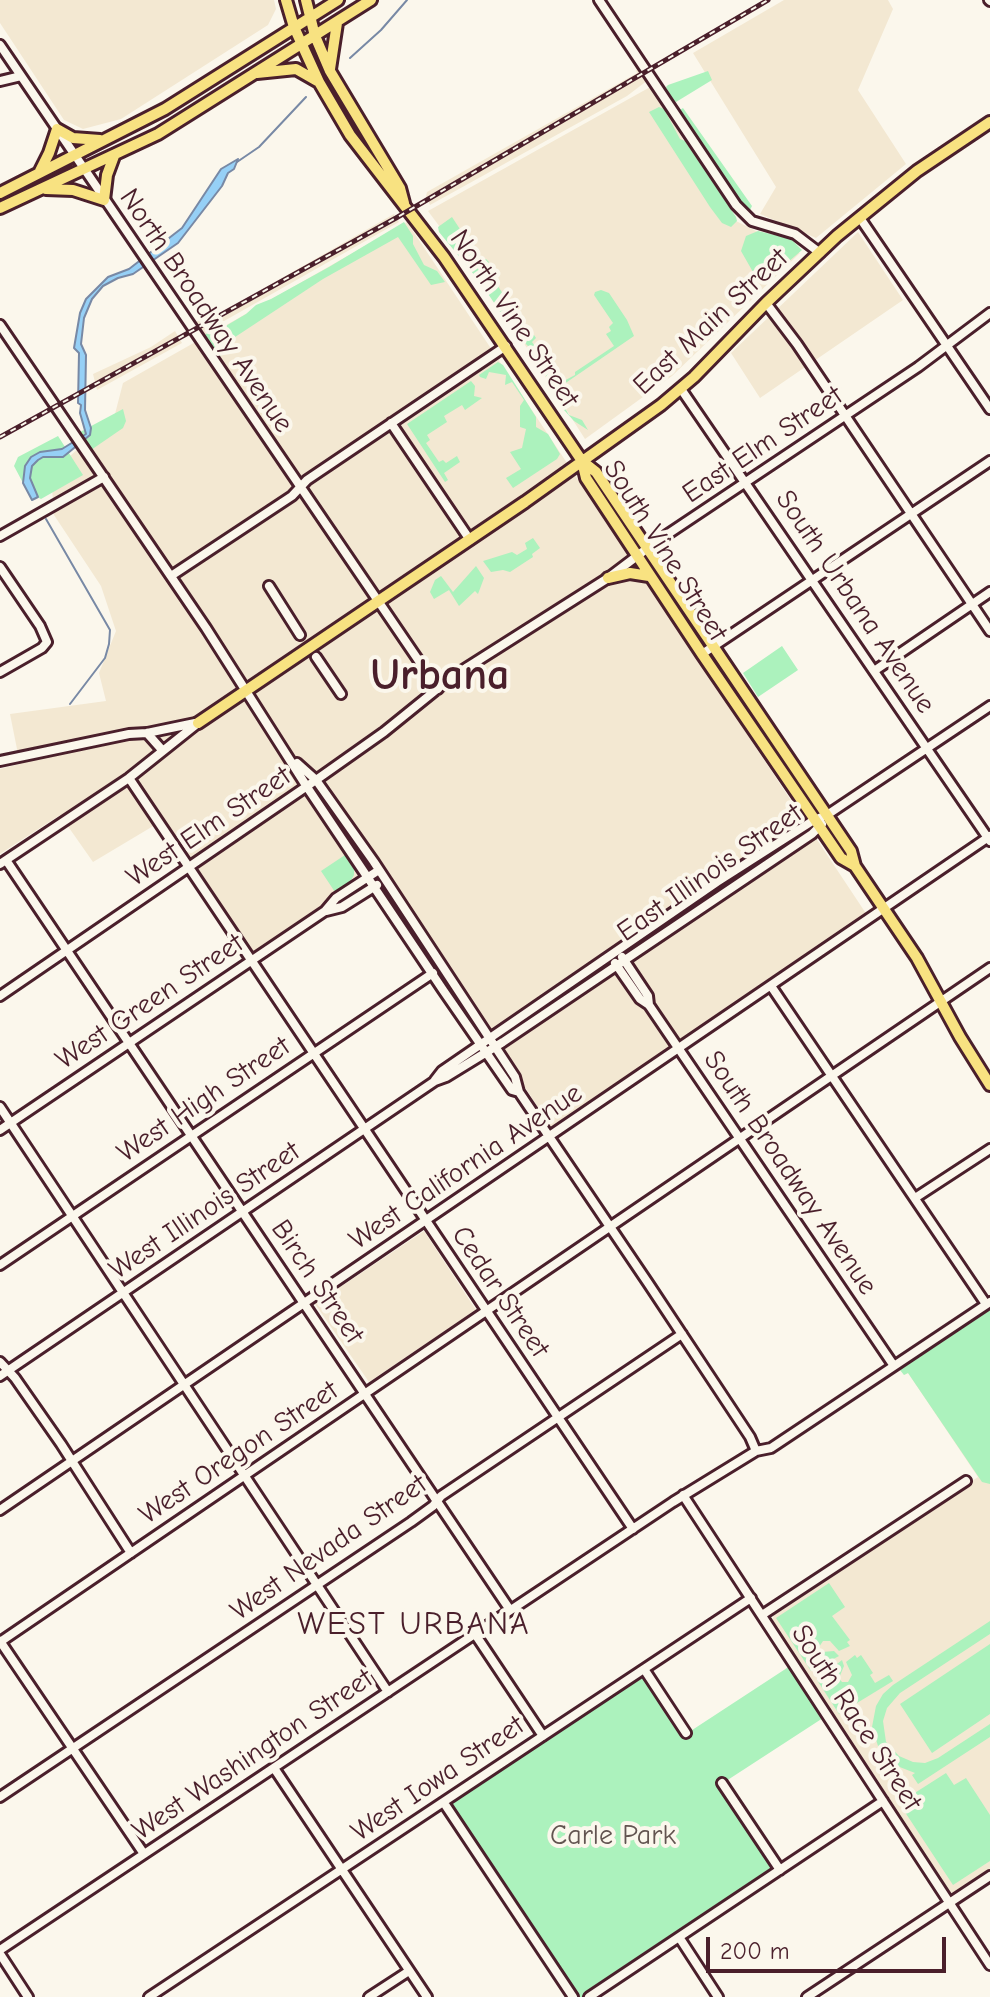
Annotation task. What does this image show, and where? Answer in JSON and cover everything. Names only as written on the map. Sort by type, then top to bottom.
[{"type":"main road","name":"North Vine Street","points":[[286,0],[294,27],[319,82],[352,137],[506,346],[582,461]]},
{"type":"main road","name":"North Vine Street","points":[[306,0],[315,36],[330,71],[400,188],[405,205]]},
{"type":"main road","points":[[0,193],[165,109],[338,0]]},
{"type":"main road","points":[[0,208],[114,156],[183,119],[371,0]]},
{"type":"main road","points":[[330,71],[337,23]]},
{"type":"main road","points":[[251,74],[296,69],[319,82]]},
{"type":"main road","name":"East Main Street","points":[[198,723],[470,540],[681,389],[766,303],[860,218],[917,171],[990,122]]},
{"type":"main road","points":[[39,172],[51,150],[57,129],[73,138],[106,140]]},
{"type":"main road","points":[[43,189],[73,190],[104,200],[107,175],[114,156]]},
{"type":"main road","name":"South Vine Street","points":[[582,461],[596,472],[851,851],[855,866],[917,958],[990,1085]]},
{"type":"main road","name":"South Vine Street","points":[[582,461],[586,478],[734,702],[841,858],[855,866]]},
{"type":"main road","points":[[608,578],[634,572],[650,577]]},
{"type":"main road","points":[[734,702],[745,695]]},
{"type":"main road","points":[[781,771],[793,764]]},
{"type":"street","points":[[599,0],[736,205],[752,221],[795,234],[820,253]]},
{"type":"street","name":"North Broadway Avenue","points":[[0,45],[142,258],[379,601]]},
{"type":"street","points":[[0,81],[21,76]]},
{"type":"street","points":[[860,218],[990,409]]},
{"type":"street","points":[[766,303],[990,631]]},
{"type":"street","name":"East Elm Street","points":[[438,689],[608,578],[990,313]]},
{"type":"street","points":[[0,325],[206,628],[307,787],[512,1090],[519,1092]]},
{"type":"street","points":[[171,576],[292,496],[307,480],[506,346]]},
{"type":"street","name":"South Urbana Avenue","points":[[681,389],[989,839]]},
{"type":"street","points":[[391,423],[470,540]]},
{"type":"street","points":[[702,654],[990,461]]},
{"type":"street","points":[[0,536],[104,477]]},
{"type":"street","points":[[0,567],[40,626],[47,643],[0,672]]},
{"type":"street","points":[[269,586],[300,635]]},
{"type":"street","points":[[874,671],[990,592]]},
{"type":"street","points":[[379,601],[438,689]]},
{"type":"street","points":[[316,657],[341,694]]},
{"type":"street","name":"West Elm Street","points":[[0,996],[307,787],[438,689]]},
{"type":"street","name":"East Illinois Street","points":[[621,963],[782,854],[827,815],[990,706]]},
{"type":"street","points":[[0,761],[198,723]]},
{"type":"street","points":[[3,862],[129,778],[198,723]]},
{"type":"street","points":[[147,733],[163,751]]},
{"type":"street","points":[[290,758],[316,780],[379,870],[515,1077],[519,1092],[750,1437],[756,1451]]},
{"type":"street","name":"Cedar Street","points":[[129,778],[633,1529]]},
{"type":"street","name":"East Illinois Street","points":[[613,952],[776,845],[817,824]]},
{"type":"street","name":"West California Avenue","points":[[0,1510],[883,908],[989,839]]},
{"type":"street","points":[[776,845],[782,854]]},
{"type":"street","name":"Birch Street","points":[[3,862],[129,1042],[510,1610]]},
{"type":"street","name":"West Green Street","points":[[0,1130],[325,911],[336,898],[379,870]]},
{"type":"street","name":"West Green Street","points":[[325,911],[342,907],[385,879]]},
{"type":"street","name":"South Broadway Avenue","points":[[613,952],[640,999],[649,1005],[680,1049],[894,1366]]},
{"type":"street","name":"West Illinois Street","points":[[484,1048],[490,1038],[613,952]]},
{"type":"street","name":"West Illinois Street","points":[[4,1373],[435,1081],[442,1071],[484,1048],[496,1047],[621,963]]},
{"type":"street","name":"West Oregon Street","points":[[0,1642],[990,968]]},
{"type":"street","name":"West High Street","points":[[0,1265],[433,973]]},
{"type":"street","points":[[771,986],[988,1303]]},
{"type":"street","points":[[0,1107],[388,1692]]},
{"type":"street","points":[[915,1198],[990,1149]]},
{"type":"street","name":"West Washington Street","points":[[0,1952],[683,1495],[756,1451],[771,1448],[988,1303]]},
{"type":"street","name":"West Nevada Street","points":[[0,1797],[317,1586],[682,1334]]},
{"type":"street","points":[[0,1362],[4,1373],[72,1461],[131,1553]]},
{"type":"street","points":[[762,1615],[966,1481]]},
{"type":"street","name":"South Race Street","points":[[683,1495],[990,1965]]},
{"type":"street","name":"West Iowa Street","points":[[149,1997],[751,1598]]},
{"type":"street","points":[[475,1634],[543,1736]]},
{"type":"street","points":[[0,1642],[144,1854]]},
{"type":"street","points":[[644,1669],[686,1733]]},
{"type":"street","points":[[274,1768],[427,1997]]},
{"type":"street","points":[[722,1783],[780,1870]]},
{"type":"street","points":[[589,1997],[883,1801]]},
{"type":"street","points":[[444,1803],[573,1997]]},
{"type":"street","points":[[807,1997],[990,1876]]},
{"type":"street","points":[[679,1937],[718,1997]]},
{"type":"street","points":[[0,1952],[28,1997]]},
{"type":"street","points":[[369,1997],[409,1971]]},
{"type":"shaded area","points":[[0,0],[274,0],[276,9],[268,25],[121,119],[83,129],[64,120],[0,23]]},
{"type":"shaded area","points":[[784,0],[888,0],[893,9],[858,90],[906,164],[816,238],[760,214],[776,187],[693,53]]},
{"type":"shaded area","points":[[641,68],[648,80],[627,96],[430,205],[427,192]]},
{"type":"shaded area","points":[[652,86],[728,217],[800,253],[672,376],[585,439],[509,320],[428,211]]},
{"type":"shaded area","points":[[394,214],[399,222],[210,329],[205,322]]},
{"type":"shaded area","points":[[407,222],[871,921],[551,1127],[421,929],[381,884],[265,955],[251,960],[160,822],[93,862],[60,815],[0,854],[0,769],[20,764],[10,714],[106,701],[99,673],[116,631],[101,586],[54,515],[51,474],[115,414],[123,383],[206,336],[196,322],[200,319],[209,333],[207,336]]},
{"type":"shaded area","points":[[858,232],[903,300],[760,398],[731,353]]},
{"type":"shaded area","points":[[175,331],[182,343],[97,390],[93,374],[151,347]]},
{"type":"shaded area","points":[[424,1231],[476,1310],[369,1382],[315,1304]]},
{"type":"shaded area","points":[[990,1308],[990,1869],[953,1893],[949,1892],[772,1622],[774,1614],[978,1477],[908,1373],[904,1375],[899,1368]]},
{"type":"green space","points":[[708,71],[712,80],[676,102],[669,97],[668,85]]},
{"type":"green space","points":[[659,107],[664,109],[680,139],[685,141],[736,217],[737,221],[731,227],[722,223],[710,207],[649,112]]},
{"type":"green space","points":[[683,108],[752,206],[750,210],[746,211],[737,200],[680,116]]},
{"type":"green space","points":[[452,217],[481,261],[486,259],[489,262],[485,266],[518,322],[524,318],[518,324],[510,326],[480,282],[439,232],[438,227]]},
{"type":"green space","points":[[404,222],[424,265],[437,271],[445,282],[431,285],[398,237],[323,279],[226,343],[230,350],[225,354],[223,352],[220,356],[205,335],[213,328],[224,327],[256,305],[329,267]]},
{"type":"green space","points":[[758,231],[791,239],[802,250],[764,283],[757,279],[741,251],[746,236]]},
{"type":"green space","points":[[601,290],[609,293],[634,336],[554,389],[569,415],[582,420],[588,430],[574,421],[564,410],[532,350],[525,343],[528,337],[534,335],[536,338],[532,342],[560,383],[575,375],[575,372],[614,346],[606,334],[611,331],[609,327],[613,323],[594,295]]},
{"type":"green space","points":[[498,362],[503,365],[536,417],[536,427],[548,434],[560,454],[513,488],[506,478],[521,469],[510,452],[522,448],[526,429],[520,427],[520,406],[524,400],[512,382],[505,385],[506,375],[489,372],[486,379],[480,377]]},
{"type":"green space","points":[[471,381],[475,386],[474,396],[482,398],[465,410],[462,405],[444,416],[447,422],[427,435],[430,440],[426,443],[439,462],[443,460],[446,463],[457,456],[460,462],[444,473],[448,480],[445,482],[407,424]]},
{"type":"green space","points":[[123,409],[126,421],[123,428],[91,450],[80,432]]},
{"type":"green space","points":[[58,436],[83,475],[41,499],[37,497],[32,500],[14,466],[18,457]]},
{"type":"green space","points":[[533,538],[540,548],[532,554],[533,557],[510,572],[491,572],[483,561],[512,552],[517,555],[527,549],[525,543]]},
{"type":"green space","points":[[476,566],[484,578],[478,594],[475,591],[459,606],[449,590],[434,599],[430,592],[435,580],[441,576],[453,592]]},
{"type":"green space","points":[[782,646],[798,670],[758,697],[743,673]]},
{"type":"green space","points":[[345,855],[354,869],[354,875],[350,882],[335,892],[321,871]]},
{"type":"green space","points":[[990,1310],[990,1484],[982,1482],[908,1373],[904,1375],[900,1370]]},
{"type":"green space","points":[[829,1583],[845,1607],[832,1616],[850,1640],[847,1642],[850,1646],[839,1651],[830,1641],[823,1641],[819,1647],[822,1652],[834,1651],[839,1656],[811,1671],[776,1618]]},
{"type":"green space","points":[[990,1621],[990,1634],[900,1693],[887,1708],[883,1721],[886,1742],[899,1756],[913,1762],[925,1763],[938,1758],[990,1724],[990,1737],[918,1784],[912,1775],[915,1773],[892,1764],[879,1749],[872,1727],[876,1706],[893,1685]]},
{"type":"green space","points":[[990,1644],[990,1714],[932,1753],[900,1704]]},
{"type":"green space","points":[[855,1655],[857,1658],[861,1655],[873,1673],[870,1675],[875,1683],[889,1675],[893,1681],[839,1714],[817,1680],[842,1660],[844,1666],[839,1678],[842,1682],[848,1682],[852,1675],[846,1662]]},
{"type":"green space","name":"Carle Park","points":[[790,1666],[823,1718],[723,1783],[780,1870],[589,1997],[573,1997],[444,1803],[642,1674],[683,1736]]},
{"type":"green space","points":[[946,1773],[954,1785],[966,1778],[990,1815],[990,1861],[953,1885],[899,1803]]},
{"type":"water","points":[[238,159],[222,186],[178,243],[133,274],[103,286],[92,299],[84,318],[81,344],[86,355],[85,410],[90,435],[63,457],[43,457],[32,466],[30,478],[38,497],[32,500],[23,483],[25,466],[31,457],[40,452],[62,449],[86,434],[81,405],[78,403],[79,353],[74,348],[80,313],[86,299],[108,277],[129,269],[182,228],[221,169]]},
{"type":"waterway","points":[[350,58],[381,30],[407,0]]},
{"type":"waterway","points":[[237,162],[259,147],[306,97]]},
{"type":"waterway","points":[[46,519],[110,630],[105,658],[70,704]]},
{"type":"railway","points":[[0,437],[396,218],[768,0]]},
{"type":"district","name":"Urbana","points":[[440,677]]},
{"type":"district","name":"WEST URBANA","points":[[414,1625]]}]
